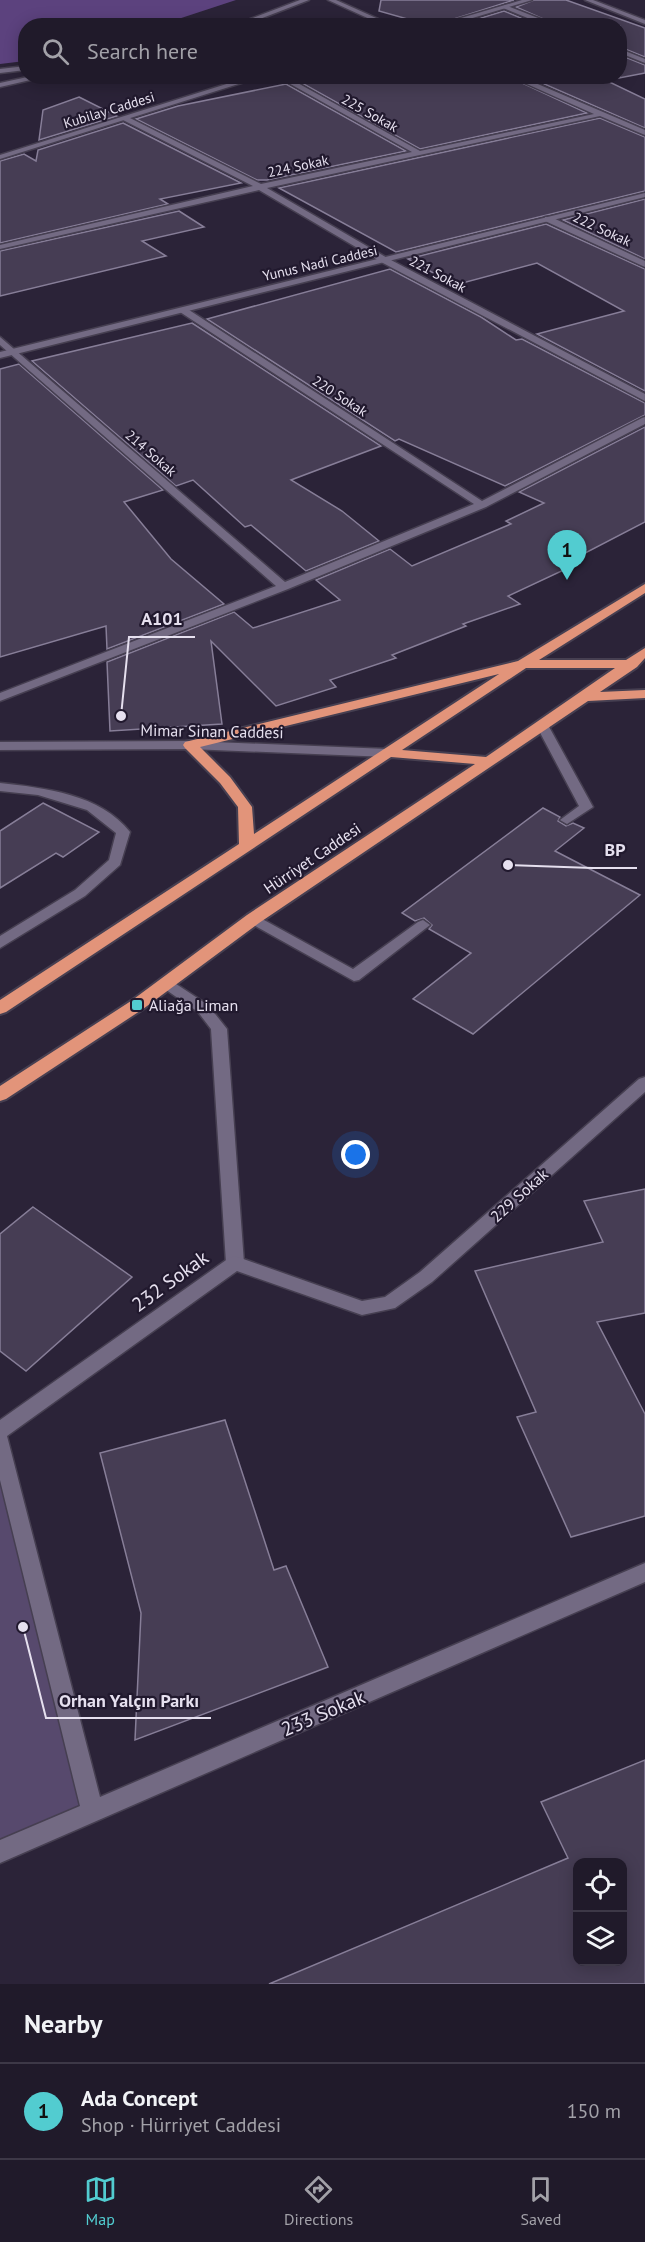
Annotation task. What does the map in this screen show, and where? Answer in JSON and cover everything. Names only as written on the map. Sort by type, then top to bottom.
[{"type":"highway","points":[[0,1008],[523,664],[645,588]]},
{"type":"highway","name":"Hürriyet Caddesi","points":[[0,1095],[167,983],[253,919],[637,664],[645,652]]},
{"type":"highway","points":[[190,745],[523,664],[637,664]]},
{"type":"highway","points":[[585,697],[645,694]]},
{"type":"highway","points":[[190,745],[225,780],[245,807],[247,847]]},
{"type":"highway","points":[[388,753],[489,761]]},
{"type":"street","points":[[257,18],[306,0]]},
{"type":"street","points":[[331,0],[373,18]]},
{"type":"street","points":[[466,18],[529,0]]},
{"type":"street","points":[[588,0],[645,22]]},
{"type":"street","points":[[505,7],[533,18]]},
{"type":"street","points":[[627,54],[645,61]]},
{"type":"street","points":[[0,71],[18,69]]},
{"type":"street","points":[[0,85],[18,81]]},
{"type":"street","name":"Kubilay Caddesi","points":[[0,157],[235,84]]},
{"type":"street","name":"225 Sokak","points":[[294,84],[419,153]]},
{"type":"street","points":[[531,84],[645,133]]},
{"type":"street","name":"224 Sokak","points":[[0,247],[602,114]]},
{"type":"street","name":"221 Sokak","points":[[126,118],[260,188],[386,261],[645,398]]},
{"type":"street","name":"Yunus Nadi Caddesi","points":[[0,355],[645,195]]},
{"type":"street","name":"222 Sokak","points":[[548,219],[645,264]]},
{"type":"street","name":"220 Sokak","points":[[183,310],[482,504]]},
{"type":"street","name":"214 Sokak","points":[[0,340],[284,587]]},
{"type":"street","points":[[0,696],[284,587],[482,504],[645,420]]},
{"type":"street","points":[[542,725],[586,807],[567,820]]},
{"type":"street","name":"Mimar Sinan Caddesi","points":[[0,746],[190,745],[388,753]]},
{"type":"street","points":[[0,787],[39,791],[92,807],[123,832],[115,862],[80,893],[0,943]]},
{"type":"street","points":[[253,919],[354,976],[423,926]]},
{"type":"street","points":[[167,983],[193,999],[212,1016],[219,1029],[235,1263]]},
{"type":"street","name":"229 Sokak","points":[[389,1303],[426,1278],[645,1083]]},
{"type":"street","name":"232 Sokak","points":[[0,1431],[235,1263],[362,1308],[389,1303]]},
{"type":"street","points":[[0,1441],[93,1812]]},
{"type":"street","name":"233 Sokak","points":[[0,1852],[645,1572]]},
{"type":"shaded area","points":[[0,0],[236,0],[181,18],[18,18],[18,62],[0,64]]},
{"type":"shaded area","points":[[0,1441],[93,1812],[0,1852]]},
{"type":"building","points":[[381,0],[514,0],[457,18],[404,18],[379,11]]},
{"type":"building","points":[[534,0],[566,0],[617,18],[541,18],[516,7]]},
{"type":"building","points":[[504,11],[521,18],[481,18]]},
{"type":"building","points":[[627,22],[645,28],[645,57],[627,50]]},
{"type":"building","points":[[627,58],[645,65],[645,73],[627,76]]},
{"type":"building","points":[[286,84],[406,151],[267,180],[257,180],[136,119],[178,106]]},
{"type":"building","points":[[304,84],[524,84],[587,113],[420,149]]},
{"type":"building","points":[[544,84],[614,84],[645,99],[645,128]]},
{"type":"building","points":[[79,97],[117,116],[39,140],[43,110]]},
{"type":"building","points":[[600,118],[645,137],[645,191],[396,252],[279,188]]},
{"type":"building","points":[[123,123],[241,183],[160,199],[168,204],[0,243],[0,161],[24,154],[36,161],[38,150]]},
{"type":"building","points":[[645,199],[645,259],[563,220]]},
{"type":"building","points":[[179,211],[204,227],[142,241],[166,256],[0,296],[0,251]]},
{"type":"building","points":[[546,224],[645,269],[645,391],[537,334],[624,311],[537,263],[455,285],[408,259]]},
{"type":"building","points":[[390,269],[481,317],[516,340],[522,339],[645,403],[645,415],[505,486],[399,439],[395,441],[207,319]]},
{"type":"building","points":[[192,323],[381,446],[291,480],[342,511],[379,541],[306,571],[251,525],[245,527],[193,480],[176,486],[32,361]]},
{"type":"building","points":[[19,364],[163,490],[124,502],[171,559],[224,604],[107,649],[106,626],[0,657],[0,369]]},
{"type":"building","points":[[645,427],[645,522],[562,565],[568,568],[508,596],[520,604],[463,624],[466,626],[392,655],[396,658],[330,680],[336,687],[276,706],[211,641],[222,724],[110,731],[107,662],[234,612],[253,628],[340,600],[316,580],[390,549],[412,566],[511,524],[506,521],[544,503],[519,492]]},
{"type":"building","points":[[43,803],[99,832],[63,857],[56,853],[0,888],[0,831]]},
{"type":"building","points":[[543,808],[560,817],[558,821],[566,826],[573,823],[584,828],[555,851],[640,895],[473,1034],[413,999],[471,953],[429,929],[432,925],[424,918],[415,921],[402,913]]},
{"type":"building","points":[[645,1189],[645,1313],[597,1322],[645,1414],[645,1516],[571,1537],[517,1417],[536,1412],[475,1271],[603,1242],[584,1201]]},
{"type":"building","points":[[33,1207],[132,1277],[26,1371],[0,1351],[0,1234]]},
{"type":"building","points":[[225,1420],[274,1570],[286,1566],[328,1667],[135,1740],[141,1613],[100,1453]]},
{"type":"building","points":[[645,1760],[645,1984],[269,1984],[568,1858],[541,1802]]},
{"type":"place","name":"Ada Concept","points":[[567,580]]},
{"type":"place","name":"A101","points":[[121,716]]},
{"type":"place","name":"BP","points":[[508,865]]},
{"type":"place","name":"Aliağa Liman","points":[[137,1005]]},
{"type":"place","name":"Orhan Yalçın Parkı","points":[[23,1627]]}]
